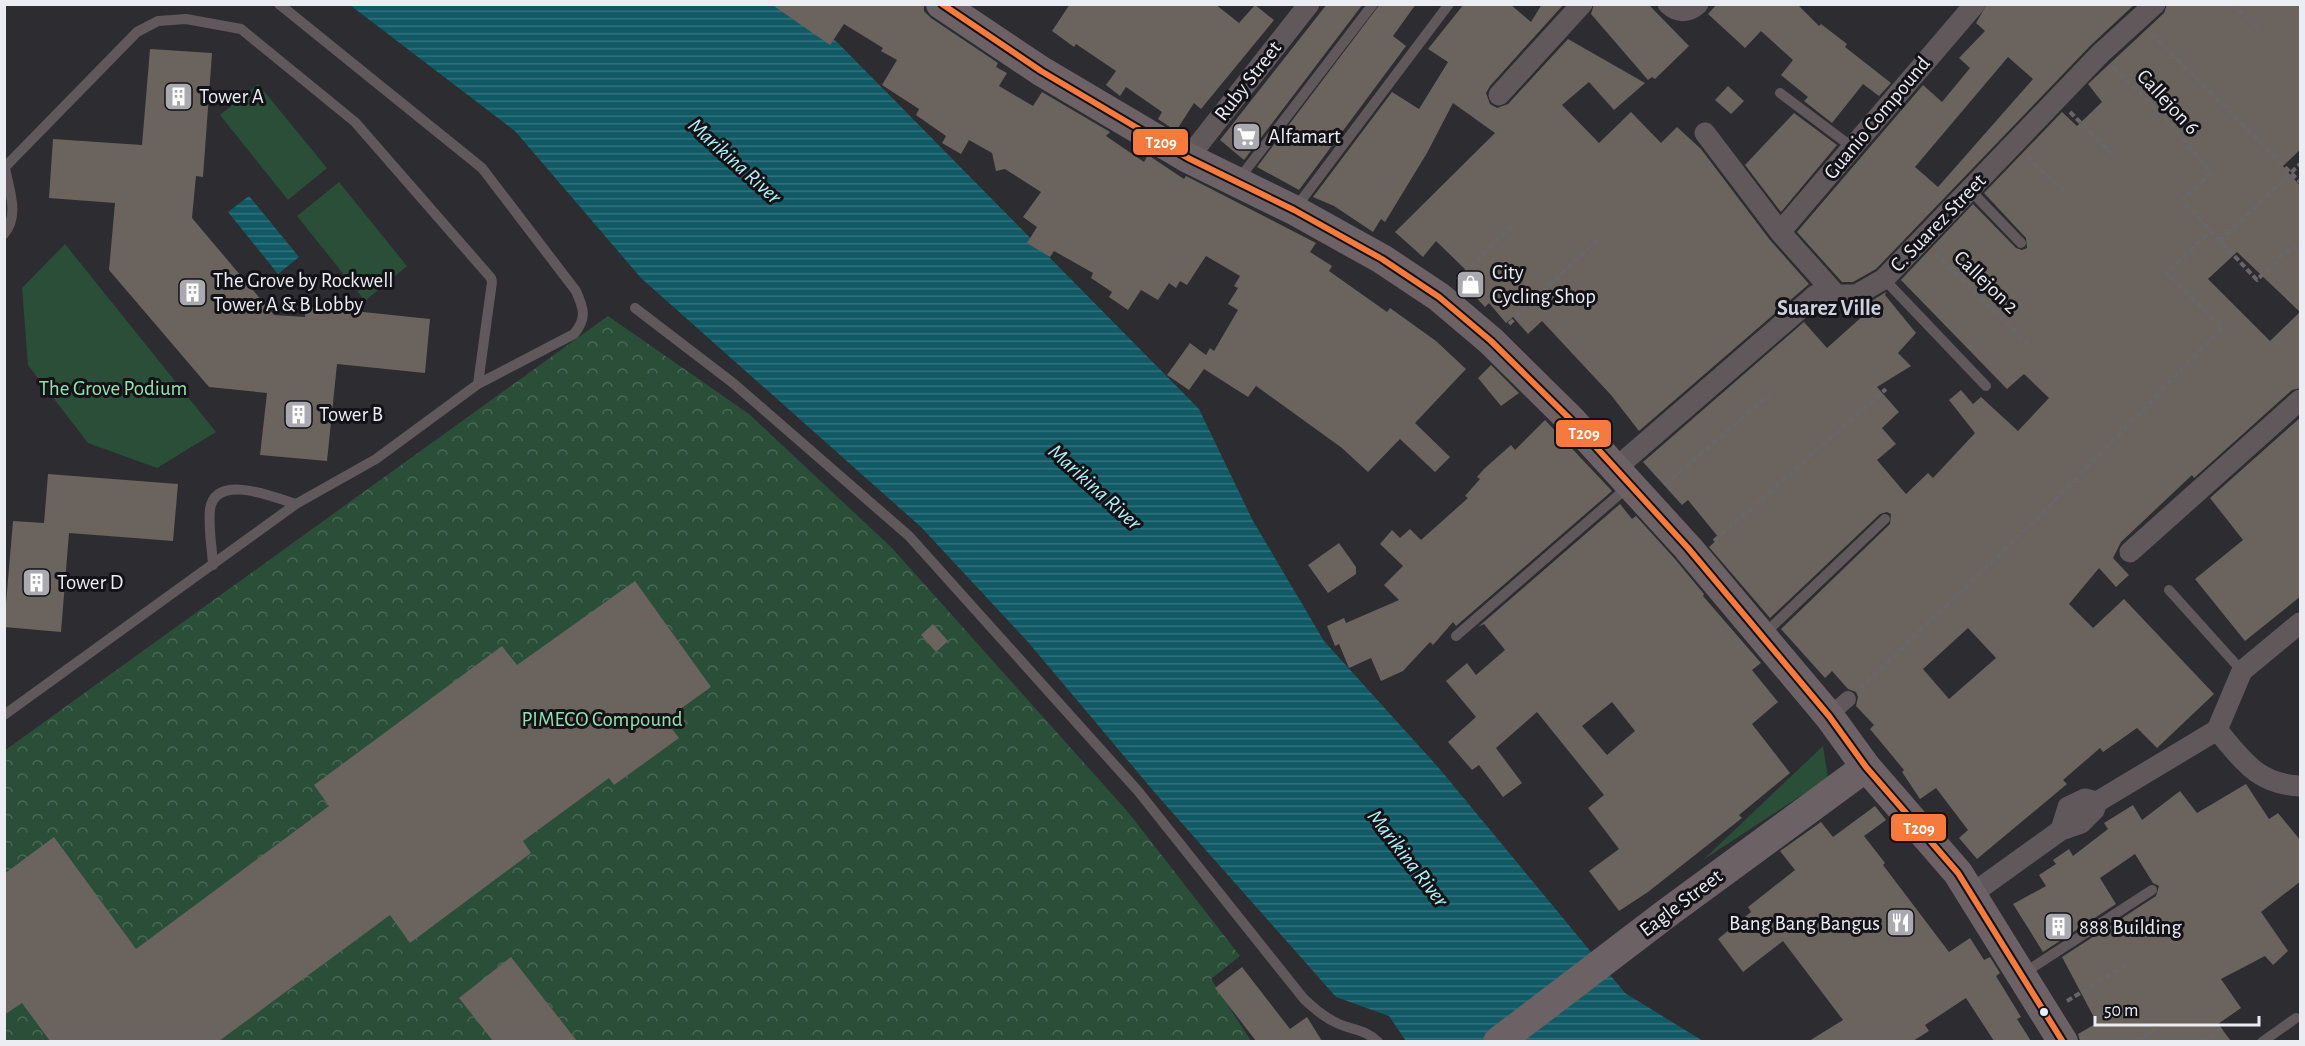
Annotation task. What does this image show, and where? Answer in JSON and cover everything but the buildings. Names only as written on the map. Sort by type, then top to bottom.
[{"type":"main road","points":[[941,4],[1041,71],[1188,158],[1294,210],[1382,259],[1439,297],[1491,341],[1631,484],[1695,556],[1761,637],[1838,707],[1866,767],[1958,873],[2063,1041]]},
{"type":"main road","name":"Eagle Street","points":[[1498,1041],[1866,767]]},
{"type":"street","name":"Ruby Street","points":[[1188,158],[1308,4]]},
{"type":"street","points":[[1499,95],[1582,4]]},
{"type":"street","name":"Guanio Compound","points":[[1780,232],[1975,4]]},
{"type":"street","name":"C. Suarez Street","points":[[1631,484],[1816,296],[1856,295],[1884,279],[2100,54],[2155,4]]},
{"type":"street","points":[[1705,133],[1780,232],[1838,297]]},
{"type":"street","points":[[2130,552],[2301,400]]},
{"type":"street","points":[[1972,894],[2061,830],[2068,807],[2085,799],[2097,802],[2217,730],[2242,671],[2301,623]]},
{"type":"street","points":[[2217,730],[2257,775],[2279,785],[2301,786]]},
{"type":"lane","points":[[4,715],[296,504],[376,459],[478,384],[574,334],[583,323],[584,308],[576,291],[482,168],[279,4]]},
{"type":"lane","points":[[1237,182],[1373,4]]},
{"type":"lane","points":[[1294,210],[1449,4]]},
{"type":"lane","points":[[4,234],[11,226],[14,214],[5,168],[137,32],[158,21],[186,19],[241,29],[355,122],[491,278],[478,384]]},
{"type":"lane","points":[[1780,93],[1852,147]]},
{"type":"lane","points":[[1970,190],[2021,243]]},
{"type":"lane","points":[[1884,279],[1986,386]]},
{"type":"lane","points":[[635,308],[733,383],[909,536],[1138,791],[1304,999],[1320,1014],[1340,1025],[1361,1030],[1378,1041]]},
{"type":"lane","points":[[1456,636],[1631,484]]},
{"type":"lane","points":[[213,565],[210,507],[221,492],[239,488],[296,504]]},
{"type":"lane","points":[[1761,637],[1885,519]]},
{"type":"lane","points":[[2169,590],[2242,671]]},
{"type":"lane","points":[[2022,974],[2152,890]]},
{"type":"lane","points":[[2262,1041],[2296,1018]]},
{"type":"path","points":[[2232,4],[2260,30]]},
{"type":"path","points":[[2138,21],[2301,182]]},
{"type":"path","name":"Callejon 6","points":[[2100,54],[2163,115],[2211,172],[2182,200],[2211,231]]},
{"type":"path","points":[[2057,99],[2116,158]]},
{"type":"path","points":[[2014,144],[2067,194]]},
{"type":"path","points":[[2220,241],[2301,164]]},
{"type":"path","points":[[1439,297],[1512,226]]},
{"type":"path","points":[[1838,707],[2036,520],[2222,328],[2166,273],[2211,231],[2257,280],[2281,256],[2301,243]]},
{"type":"path","points":[[1491,341],[1599,238]]},
{"type":"path","name":"Callejon 2","points":[[1922,240],[2029,345]]},
{"type":"path","points":[[1695,556],[1886,389]]},
{"type":"path","points":[[1631,484],[1769,395]]},
{"type":"path","points":[[2046,1014],[2126,965]]},
{"type":"path","points":[[2136,1041],[2158,1027]]},
{"type":"path","points":[[2202,1041],[2224,1027]]},
{"type":"green space","points":[[258,84],[327,168],[288,200],[220,115]]},
{"type":"green space","points":[[339,182],[407,266],[365,301],[297,216]]},
{"type":"green space","name":"The Grove Podium","points":[[65,244],[216,432],[157,468],[88,443],[28,365],[22,288]]},
{"type":"green space","name":"PIMECO Compound","points":[[608,316],[749,414],[892,548],[1128,812],[1240,956],[1211,979],[1251,1041],[5,1041],[4,751]]},
{"type":"green space","points":[[1823,746],[1828,778],[1703,860]]},
{"type":"water","name":"Marikina River","points":[[350,5],[785,5],[837,42],[1199,409],[1253,521],[1324,641],[1438,767],[1625,993],[1703,1041],[1406,1041],[1389,1016],[1336,997],[1156,794],[1028,642],[921,527],[641,278],[515,131]]},
{"type":"water","points":[[249,196],[299,257],[278,274],[228,212]]},
{"type":"transit line","name":"T209","points":[[942,4],[1041,71],[1188,158],[1294,210],[1382,259],[1439,297],[1491,341],[1573,422],[1688,548],[1829,716],[1866,767],[1958,873],[2063,1042]]},
{"type":"place","name":"Tower A","points":[[178,96]]},
{"type":"place","name":"Alfamart","points":[[1247,136]]},
{"type":"place","name":"City Cycling Shop","points":[[1471,284]]},
{"type":"place","name":"The Grove by Rockwell Tower A & B Lobby","points":[[192,292]]},
{"type":"place","name":"Tower B","points":[[298,414]]},
{"type":"place","name":"Tower D","points":[[36,582]]},
{"type":"place","name":"Bang Bang Bangus","points":[[1901,923]]},
{"type":"place","name":"888 Building","points":[[2058,927]]},
{"type":"district","name":"Suarez Ville","points":[[1829,308]]}]
